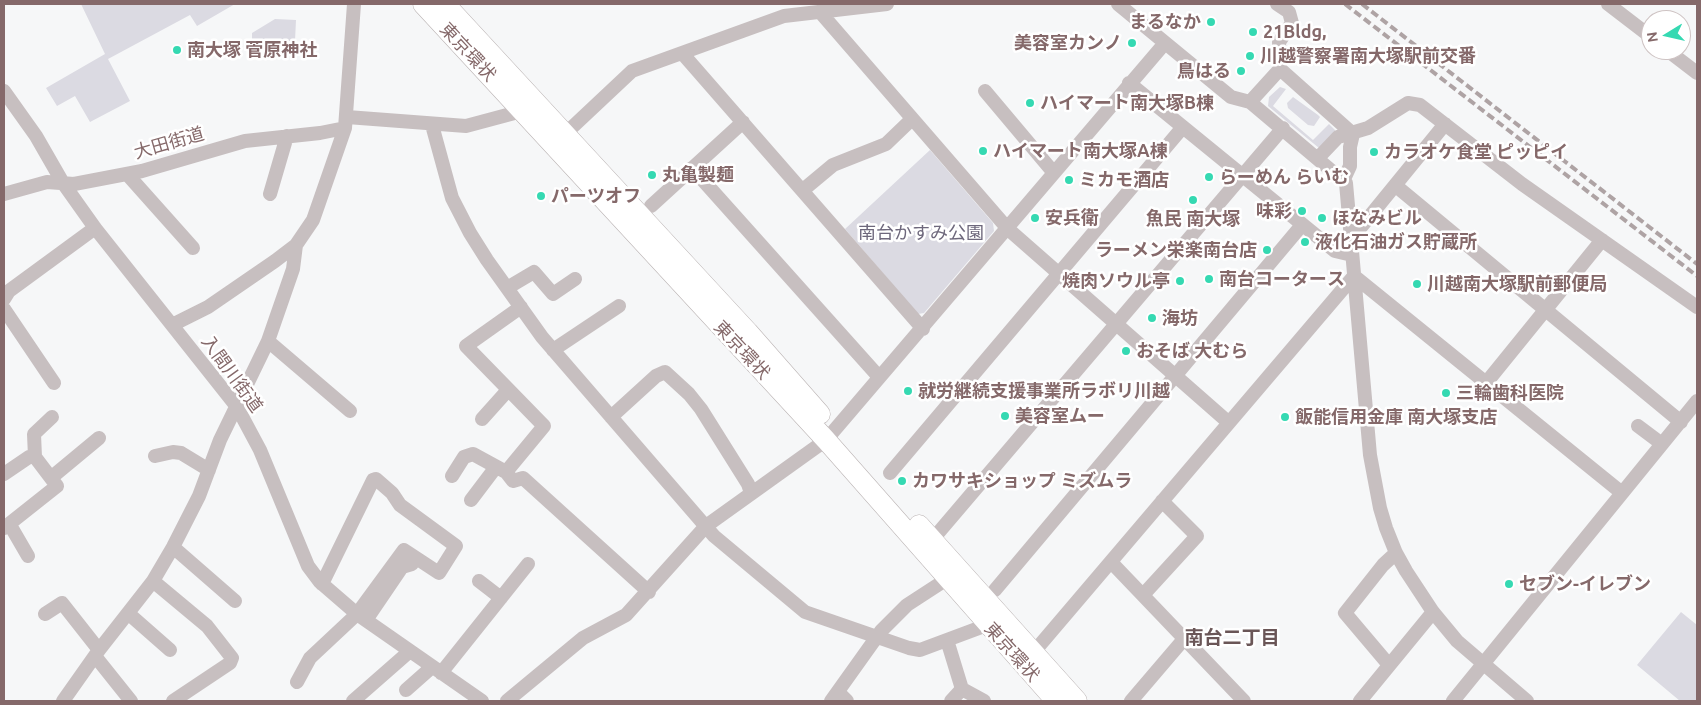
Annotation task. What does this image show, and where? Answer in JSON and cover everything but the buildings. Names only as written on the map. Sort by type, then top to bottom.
[{"type":"highway","name":"東京環状","points":[[423,4],[830,435],[927,546],[1077,701]]},
{"type":"highway","name":"東京環状","points":[[445,4],[748,332],[830,435]]},
{"type":"highway","name":"東京環状","points":[[927,546],[947,579],[1056,701]]},
{"type":"street","points":[[172,325],[208,307],[275,261],[296,244],[313,220],[346,122],[354,4]]},
{"type":"street","points":[[566,133],[632,71],[775,19],[887,4]]},
{"type":"street","points":[[1118,4],[1231,97],[1250,102],[1344,179],[1348,186],[1352,255],[1372,471],[1380,508],[1396,554],[1433,612],[1457,641],[1527,701]]},
{"type":"street","points":[[1250,102],[1280,68],[1279,42],[1292,23],[1289,12],[1277,4]]},
{"type":"street","points":[[1608,4],[1641,29]]},
{"type":"street","points":[[820,12],[1008,229],[1228,422]]},
{"type":"street","points":[[508,701],[583,638],[626,615],[649,592],[706,526],[830,435],[1008,229],[1129,82],[1166,43]]},
{"type":"street","points":[[682,54],[923,329]]},
{"type":"street","points":[[1680,60],[1697,73]]},
{"type":"street","points":[[1280,68],[1353,134]]},
{"type":"street","points":[[1129,82],[1335,251],[1352,255]]},
{"type":"street","points":[[985,90],[1054,173]]},
{"type":"street","name":"入間川街道","points":[[4,92],[36,136],[63,183],[95,228],[237,407],[260,450],[308,566],[322,584],[361,617],[482,701]]},
{"type":"street","points":[[1318,158],[1338,137],[1368,128],[1408,103],[1420,105],[1522,184],[1697,307]]},
{"type":"street","name":"大田街道","points":[[4,194],[47,182],[74,184],[127,174],[172,163],[245,140],[288,136],[346,122],[466,126],[522,111]]},
{"type":"street","points":[[803,190],[833,165],[886,144],[912,120]]},
{"type":"street","points":[[651,206],[743,122]]},
{"type":"street","points":[[1352,238],[1396,186],[1444,124]]},
{"type":"street","points":[[432,125],[452,198],[470,234],[507,288],[553,350],[714,536],[806,612],[909,648],[920,650],[987,625]]},
{"type":"street","points":[[890,473],[1183,127]]},
{"type":"street","points":[[927,546],[1283,128]]},
{"type":"street","points":[[1344,179],[1350,166],[1350,147],[1353,134]]},
{"type":"street","points":[[270,194],[288,136]]},
{"type":"street","points":[[692,168],[879,377]]},
{"type":"street","points":[[127,174],[193,248]]},
{"type":"street","points":[[1396,186],[1681,422]]},
{"type":"street","points":[[995,590],[1302,225]]},
{"type":"street","points":[[4,298],[9,291],[95,228]]},
{"type":"street","points":[[1486,383],[1602,240]]},
{"type":"street","points":[[65,700],[97,653],[153,581],[199,496],[220,440],[268,341],[293,269],[296,244]]},
{"type":"street","points":[[507,288],[534,272],[553,294],[574,279]]},
{"type":"street","points":[[1354,276],[1383,297],[1622,493]]},
{"type":"street","points":[[1032,653],[1354,276]]},
{"type":"street","points":[[553,350],[619,306]]},
{"type":"street","points":[[471,500],[545,428],[466,346],[521,307]]},
{"type":"street","points":[[4,309],[54,383]]},
{"type":"street","points":[[268,341],[350,411]]},
{"type":"street","points":[[611,417],[656,376],[665,372],[689,394],[701,409],[723,447],[748,484],[751,493]]},
{"type":"street","points":[[482,419],[508,390]]},
{"type":"street","points":[[1453,701],[1697,401]]},
{"type":"street","points":[[28,556],[7,526],[57,488],[52,477],[34,457],[34,434],[52,417]]},
{"type":"street","points":[[1638,426],[1662,444]]},
{"type":"street","points":[[52,477],[99,438]]},
{"type":"street","points":[[155,456],[173,452],[181,453],[209,470]]},
{"type":"street","points":[[452,476],[464,457],[473,454],[501,469],[513,481],[523,478],[649,592]]},
{"type":"street","points":[[4,474],[29,457],[34,457]]},
{"type":"street","points":[[322,584],[373,480],[376,479],[392,493],[400,505],[456,546],[439,573],[404,550],[361,617]]},
{"type":"street","points":[[1143,595],[1197,536],[1162,501]]},
{"type":"street","points":[[173,547],[235,601]]},
{"type":"street","points":[[1389,665],[1345,616],[1345,613],[1382,565],[1396,554]]},
{"type":"street","points":[[1111,562],[1244,701]]},
{"type":"street","points":[[297,682],[310,658],[361,617],[402,567],[412,564]]},
{"type":"street","points":[[406,690],[436,670],[501,598],[528,564]]},
{"type":"street","points":[[839,698],[876,637],[907,605],[947,579]]},
{"type":"street","points":[[153,581],[207,626],[232,658],[230,663],[173,701]]},
{"type":"street","points":[[479,581],[501,598]]},
{"type":"street","points":[[45,614],[62,603],[131,701]]},
{"type":"street","points":[[1360,701],[1433,612]]},
{"type":"street","points":[[129,614],[170,650]]},
{"type":"street","points":[[1131,701],[1184,639]]},
{"type":"street","points":[[947,640],[962,689],[984,701]]},
{"type":"street","points":[[353,701],[410,651]]},
{"type":"street","points":[[951,701],[962,689]]},
{"type":"green space","points":[[81,4],[235,4],[197,26],[190,15],[108,59],[130,101],[90,122],[75,96],[57,106],[46,88],[105,54]]},
{"type":"green space","points":[[275,19],[296,20],[295,41],[252,42],[252,33]]},
{"type":"green space","points":[[1280,87],[1286,89],[1273,106],[1313,140],[1329,124],[1335,130],[1335,134],[1319,148],[1268,106],[1269,97]]},
{"type":"green space","points":[[1293,97],[1320,117],[1314,126],[1308,125],[1288,108],[1287,103]]},
{"type":"green space","name":"南台かすみ公園","points":[[930,150],[993,223],[994,231],[924,313],[918,314],[845,229]]},
{"type":"green space","points":[[1681,612],[1697,625],[1697,701],[1680,701],[1637,665]]},
{"type":"railway","points":[[1345,4],[1697,276]]},
{"type":"railway","points":[[1362,4],[1697,264]]},
{"type":"place","name":"まるなか","points":[[1211,22]]},
{"type":"place","name":"21Bldg,","points":[[1253,32]]},
{"type":"place","name":"美容室カンノ","points":[[1132,43]]},
{"type":"place","name":"南大塚 菅原神社","points":[[177,50]]},
{"type":"place","name":"川越警察署南大塚駅前交番","points":[[1250,56]]},
{"type":"place","name":"鳥はる","points":[[1241,71]]},
{"type":"place","name":"ハイマート南大塚B棟","points":[[1030,103]]},
{"type":"place","name":"ハイマート南大塚A棟","points":[[983,151]]},
{"type":"place","name":"カラオケ食堂 ピッピイ","points":[[1374,152]]},
{"type":"place","name":"丸亀製麺","points":[[652,175]]},
{"type":"place","name":"らーめん らいむ","points":[[1209,177]]},
{"type":"place","name":"ミカモ酒店","points":[[1069,180]]},
{"type":"place","name":"パーツオフ","points":[[541,196]]},
{"type":"place","name":"魚民 南大塚","points":[[1193,200]]},
{"type":"place","name":"味彩","points":[[1302,211]]},
{"type":"place","name":"安兵衛","points":[[1035,218]]},
{"type":"place","name":"ほなみビル","points":[[1322,218]]},
{"type":"place","name":"液化石油ガス貯蔵所","points":[[1305,242]]},
{"type":"place","name":"ラーメン栄楽南台店","points":[[1267,250]]},
{"type":"place","name":"南台コータース","points":[[1209,279]]},
{"type":"place","name":"焼肉ソウル亭","points":[[1180,281]]},
{"type":"place","name":"川越南大塚駅前郵便局","points":[[1417,284]]},
{"type":"place","name":"海坊","points":[[1152,318]]},
{"type":"place","name":"おそば 大むら","points":[[1126,351]]},
{"type":"place","name":"就労継続支援事業所ラボリ川越","points":[[908,391]]},
{"type":"place","name":"三輪歯科医院","points":[[1446,393]]},
{"type":"place","name":"美容室ムー","points":[[1005,416]]},
{"type":"place","name":"飯能信用金庫 南大塚支店","points":[[1285,417]]},
{"type":"place","name":"カワサキショップ ミズムラ","points":[[902,481]]},
{"type":"place","name":"セブン-イレブン","points":[[1509,584]]},
{"type":"district","name":"南台二丁目","points":[[1232,638]]}]
